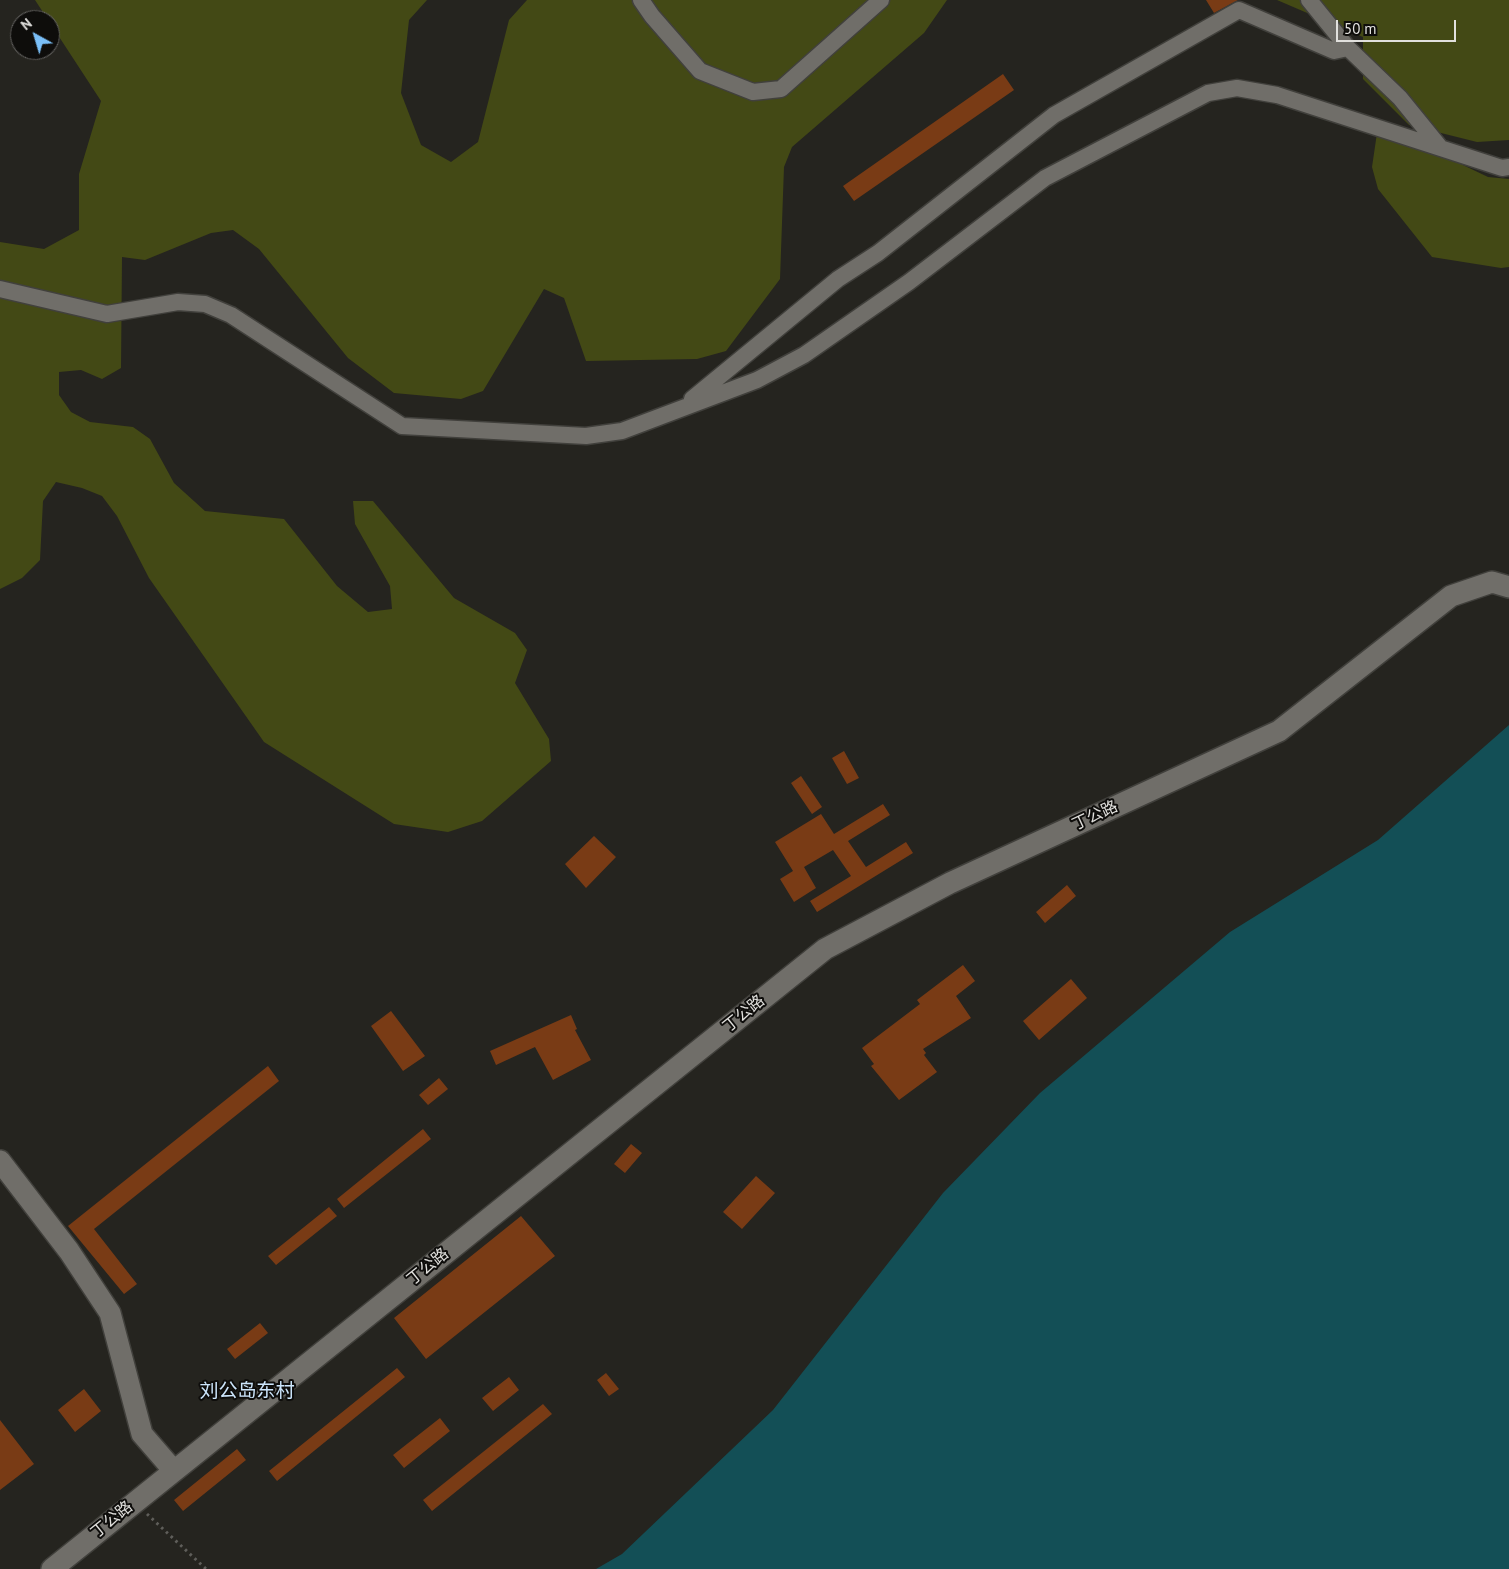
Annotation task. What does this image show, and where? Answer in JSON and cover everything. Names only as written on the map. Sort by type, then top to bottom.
[{"type":"street","points":[[641,0],[652,16],[700,71],[754,92],[781,89],[881,0]]},
{"type":"street","points":[[1309,0],[1348,48],[1400,98],[1439,146]]},
{"type":"street","points":[[681,409],[838,279],[878,253],[1054,115],[1239,10],[1334,51],[1348,48]]},
{"type":"street","points":[[0,289],[107,314],[178,302],[205,304],[231,315],[402,426],[586,436],[622,431],[757,380],[804,355],[909,282],[1045,178],[1208,93],[1237,88],[1278,95],[1502,168],[1509,167]]},
{"type":"street","name":"丁公路","points":[[52,1569],[825,949],[950,883],[1278,732],[1451,596],[1492,582],[1509,587]]},
{"type":"street","points":[[0,1161],[69,1251],[110,1313],[142,1434],[174,1471]]},
{"type":"path","points":[[134,1502],[206,1569]]},
{"type":"green space","points":[[35,0],[427,0],[409,20],[401,93],[421,145],[451,162],[478,142],[509,20],[527,0],[947,0],[924,33],[792,147],[784,167],[780,279],[726,351],[697,359],[586,361],[564,298],[544,289],[483,391],[461,399],[394,393],[348,358],[259,249],[233,230],[211,233],[145,260],[122,257],[121,368],[102,379],[81,370],[59,372],[59,395],[71,412],[90,422],[133,427],[150,439],[174,483],[205,511],[284,519],[337,586],[368,612],[392,609],[390,586],[355,524],[353,501],[373,501],[454,598],[515,633],[527,650],[515,683],[549,739],[551,761],[482,821],[448,832],[394,824],[264,742],[149,578],[117,516],[102,496],[82,488],[56,482],[43,501],[40,560],[22,578],[0,589],[0,242],[44,249],[79,230],[79,174],[101,101],[60,38],[60,10],[42,10]]},
{"type":"green space","points":[[1277,0],[1509,0],[1509,140],[1477,142],[1409,125],[1363,79],[1363,37]]},
{"type":"green space","points":[[1377,133],[1417,143],[1488,177],[1509,179],[1509,267],[1501,268],[1432,257],[1378,189],[1372,167]]},
{"type":"water","points":[[1509,725],[1509,1569],[596,1569],[622,1554],[773,1410],[943,1193],[1040,1093],[1230,932],[1378,840]]},
{"type":"building","points":[[1206,0],[1238,0],[1214,13]]},
{"type":"building","points":[[1003,74],[1014,90],[854,201],[843,186]]},
{"type":"building","points":[[844,751],[859,778],[847,784],[832,758]]},
{"type":"building","points":[[801,776],[822,807],[812,814],[791,783]]},
{"type":"building","points":[[883,804],[890,815],[848,841],[866,867],[906,842],[913,853],[817,912],[810,901],[851,876],[833,850],[804,867],[816,888],[794,902],[780,879],[793,871],[775,842],[821,814],[834,834]]},
{"type":"building","points":[[594,836],[616,857],[586,888],[565,864]]},
{"type":"building","points":[[1067,885],[1076,896],[1045,923],[1036,912]]},
{"type":"building","points":[[963,965],[975,981],[956,996],[971,1018],[923,1049],[926,1053],[924,1055],[937,1072],[899,1100],[871,1066],[874,1064],[862,1048],[920,1004],[917,1000]]},
{"type":"building","points":[[1071,979],[1087,998],[1039,1040],[1023,1021]]},
{"type":"building","points":[[391,1011],[425,1056],[403,1071],[371,1026]]},
{"type":"building","points":[[571,1015],[577,1029],[575,1030],[591,1060],[553,1080],[535,1047],[496,1065],[490,1051]]},
{"type":"building","points":[[268,1066],[279,1081],[94,1229],[137,1284],[124,1294],[68,1226]]},
{"type":"building","points":[[439,1078],[448,1089],[428,1105],[419,1095]]},
{"type":"building","points":[[423,1129],[431,1139],[344,1208],[337,1199]]},
{"type":"building","points":[[631,1144],[642,1153],[625,1173],[614,1164]]},
{"type":"building","points":[[756,1176],[775,1193],[742,1229],[723,1212]]},
{"type":"building","points":[[329,1207],[337,1216],[276,1265],[268,1256]]},
{"type":"building","points":[[521,1216],[555,1256],[426,1359],[394,1318]]},
{"type":"building","points":[[260,1323],[268,1333],[235,1359],[227,1349]]},
{"type":"building","points":[[397,1368],[405,1377],[277,1481],[269,1471]]},
{"type":"building","points":[[606,1373],[619,1389],[609,1396],[597,1380]]},
{"type":"building","points":[[509,1377],[519,1390],[493,1411],[482,1398]]},
{"type":"building","points":[[84,1389],[101,1411],[75,1432],[58,1410]]},
{"type":"building","points":[[543,1404],[552,1414],[432,1511],[423,1500]]},
{"type":"building","points":[[440,1418],[450,1431],[404,1468],[393,1455]]},
{"type":"building","points":[[0,1420],[34,1464],[0,1490]]},
{"type":"building","points":[[237,1449],[246,1460],[183,1511],[174,1500]]},
{"type":"district","name":"刘公岛东村","points":[[247,1392]]}]
